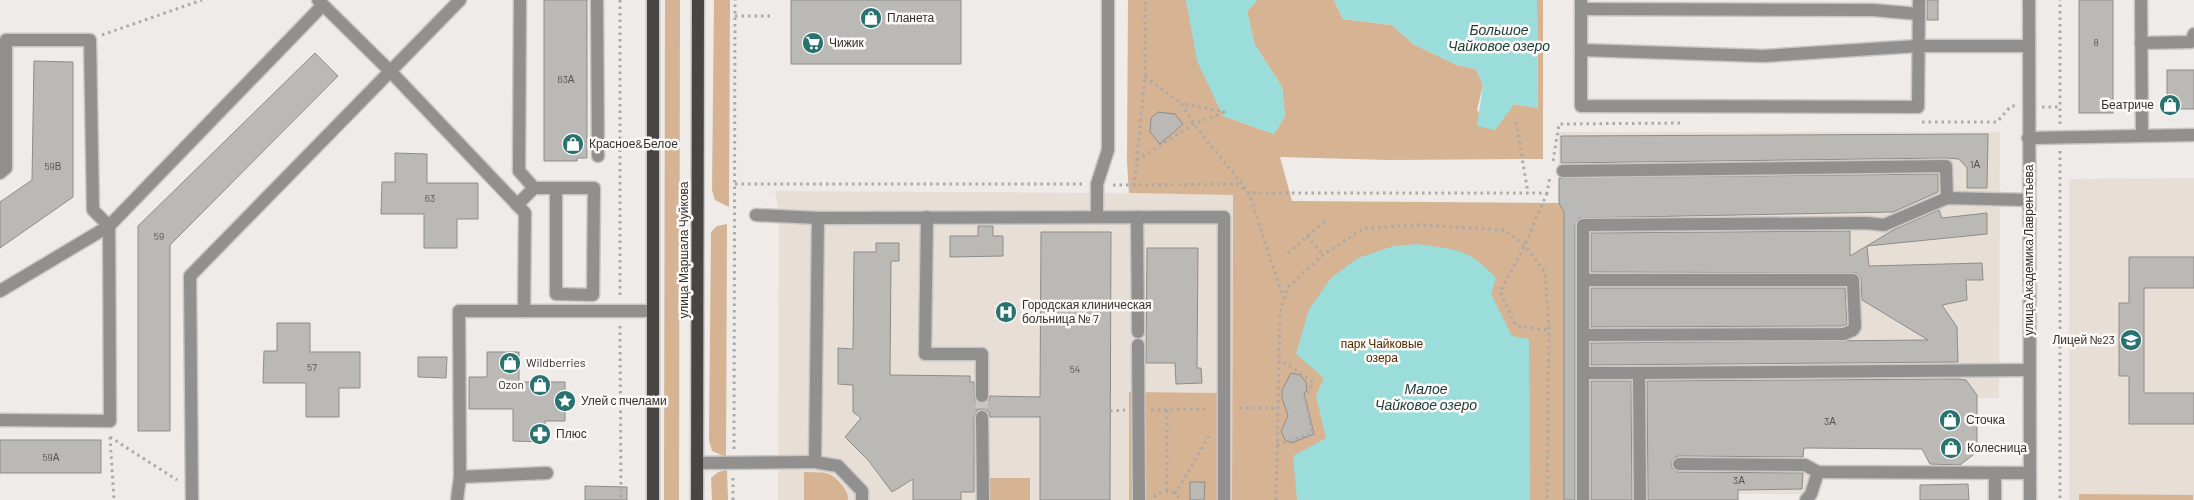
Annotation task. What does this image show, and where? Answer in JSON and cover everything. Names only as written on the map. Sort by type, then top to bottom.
[{"type":"main road","points":[[653,0],[653,500]]},
{"type":"main road","name":"улица Маршала Чуйкова","points":[[697,500],[698,0]]},
{"type":"street","points":[[192,495],[190,276],[460,0]]},
{"type":"street","points":[[520,0],[519,171],[534,188]]},
{"type":"street","points":[[597,0],[598,156]]},
{"type":"street","points":[[1098,217],[1097,184],[1108,150],[1108,0]]},
{"type":"street","points":[[1919,0],[1919,14],[1918,46],[1918,107],[1581,106],[1581,4],[1873,10],[1919,14]]},
{"type":"street","name":"улица Академика Лаврентьева","points":[[2029,0],[2030,500]]},
{"type":"street","points":[[2142,0],[2142,135]]},
{"type":"street","points":[[0,291],[109,226],[320,3],[390,72],[525,213],[524,311]]},
{"type":"street","points":[[2142,43],[2191,42],[2194,34]]},
{"type":"street","points":[[0,174],[6,168],[3,90],[6,40],[90,40],[93,210],[109,226],[110,421],[0,420]]},
{"type":"street","points":[[1581,50],[1763,56],[1918,46],[2029,46]]},
{"type":"street","points":[[2028,138],[2194,135]]},
{"type":"street","points":[[1557,169],[1946,166],[1947,198]]},
{"type":"street","points":[[517,205],[534,188],[556,188],[594,188],[593,295],[556,294],[556,188]]},
{"type":"street","points":[[1583,500],[1583,225],[1867,223],[1884,225],[1947,198],[2029,200]]},
{"type":"street","points":[[756,215],[818,218],[1224,217],[1224,500]]},
{"type":"street","points":[[927,217],[925,354],[982,354],[982,396]]},
{"type":"street","points":[[1137,217],[1139,500]]},
{"type":"street","points":[[815,462],[818,218]]},
{"type":"street","points":[[1584,280],[1853,280],[1855,327],[1844,334],[1584,335]]},
{"type":"street","points":[[457,500],[460,477],[459,311],[653,311]]},
{"type":"street","points":[[1584,373],[2029,370]]},
{"type":"street","points":[[1639,373],[1640,500]]},
{"type":"street","points":[[982,417],[982,500]]},
{"type":"street","points":[[697,463],[815,462],[838,466],[862,491],[862,500]]},
{"type":"street","points":[[1679,464],[1805,465],[1818,472],[2030,473]]},
{"type":"street","points":[[1806,500],[1811,494],[1818,472]]},
{"type":"street","points":[[460,477],[547,473]]},
{"type":"street","points":[[1995,473],[1995,500]]},
{"type":"path","points":[[620,0],[620,500]]},
{"type":"path","points":[[733,500],[735,0]]},
{"type":"path","points":[[1134,186],[1145,77],[1145,0]]},
{"type":"path","points":[[2060,0],[2060,500]]},
{"type":"path","points":[[90,40],[200,1]]},
{"type":"path","points":[[735,16],[770,16]]},
{"type":"path","points":[[1145,77],[1181,103],[1194,124],[1250,193],[1283,298]]},
{"type":"path","points":[[1137,160],[1194,124],[1224,112],[1181,103]]},
{"type":"path","points":[[1918,122],[1997,122],[2011,106],[2029,106]]},
{"type":"path","points":[[1516,122],[1528,193]]},
{"type":"path","points":[[1557,169],[1560,124],[1689,123]]},
{"type":"path","points":[[1549,330],[1516,326],[1500,292],[1545,203],[1550,176]]},
{"type":"path","points":[[735,184],[1097,184],[1134,186],[1237,184],[1250,193],[1547,193]]},
{"type":"path","points":[[1288,253],[1325,221]]},
{"type":"path","points":[[1276,500],[1280,313],[1286,288],[1323,255],[1364,228],[1420,225],[1506,230],[1525,244],[1545,272],[1549,330],[1547,500]]},
{"type":"path","points":[[1307,236],[1323,255]]},
{"type":"path","points":[[1277,445],[1312,433],[1305,398],[1313,382],[1279,359]]},
{"type":"path","points":[[1110,411],[1278,408]]},
{"type":"path","points":[[1167,410],[1167,491]]},
{"type":"path","points":[[110,421],[114,500]]},
{"type":"path","points":[[1175,494],[1212,432]]},
{"type":"path","points":[[110,437],[192,495]]},
{"type":"path","points":[[1152,500],[1156,495],[1167,491],[1175,494],[1181,500]]},
{"type":"shaded area","points":[[1559,132],[2000,132],[1999,398],[1682,396],[1682,467],[1817,465],[1815,494],[1680,494],[1680,500],[1556,500]]},
{"type":"shaded area","name":"Лицей №23","points":[[2194,178],[2194,500],[2069,500],[2069,179]]},
{"type":"shaded area","name":"Городская клиническая больница № 7","points":[[775,191],[1233,194],[1232,500],[778,500],[779,217]]},
{"type":"green space","points":[[665,0],[680,0],[679,500],[664,500]]},
{"type":"green space","points":[[714,0],[730,0],[729,207],[715,200],[712,190]]},
{"type":"green space","name":"парк Чайковые озера","points":[[1128,0],[1186,0],[1192,30],[1223,116],[1274,134],[1285,116],[1282,87],[1254,43],[1247,11],[1257,0],[1334,0],[1343,19],[1392,25],[1413,44],[1457,65],[1476,69],[1483,85],[1477,110],[1494,130],[1514,104],[1538,108],[1537,0],[1543,0],[1543,159],[1389,160],[1280,157],[1292,201],[1559,203],[1564,212],[1564,500],[1232,500],[1233,195],[1129,193],[1127,162]]},
{"type":"green space","points":[[727,224],[726,457],[712,451],[709,440],[711,232],[717,226]]},
{"type":"green space","points":[[1129,392],[1218,393],[1217,500],[1129,500]]},
{"type":"green space","points":[[727,470],[728,500],[712,500],[711,478],[718,472]]},
{"type":"green space","points":[[804,472],[826,473],[834,477],[846,491],[848,500],[804,500]]},
{"type":"green space","points":[[979,478],[1030,478],[1030,500],[979,500]]},
{"type":"green space","points":[[2079,494],[2193,495],[2193,500],[2079,500]]},
{"type":"water","points":[[1186,0],[1257,0],[1247,11],[1254,43],[1282,87],[1285,116],[1274,134],[1223,116],[1197,61]]},
{"type":"water","name":"Большое Чайковое озеро","points":[[1334,0],[1537,0],[1538,108],[1514,104],[1495,130],[1477,126],[1483,85],[1476,69],[1457,65],[1413,44],[1392,25],[1343,19]]},
{"type":"water","name":"Малое Чайковое озеро","points":[[1418,244],[1461,252],[1486,268],[1496,278],[1491,294],[1512,336],[1529,339],[1530,500],[1297,500],[1293,456],[1326,438],[1316,396],[1324,378],[1296,354],[1309,309],[1331,278],[1358,258],[1394,246]]},
{"type":"building","points":[[544,0],[587,0],[587,158],[577,158],[577,161],[544,161]]},
{"type":"building","points":[[791,0],[961,0],[961,64],[791,64]]},
{"type":"building","points":[[1927,0],[1938,0],[1938,20],[1927,20]]},
{"type":"building","points":[[2079,0],[2113,0],[2113,113],[2079,113]]},
{"type":"building","points":[[315,53],[338,76],[170,245],[170,431],[138,431],[138,226]]},
{"type":"building","points":[[34,61],[73,62],[73,197],[0,248],[0,202],[32,180]]},
{"type":"building","points":[[2167,70],[2194,70],[2194,109],[2167,109]]},
{"type":"building","points":[[1158,112],[1175,114],[1183,124],[1160,144],[1150,132],[1151,118]]},
{"type":"building","points":[[1988,134],[1987,188],[1967,188],[1967,168],[1959,159],[1946,158],[1561,163],[1561,136]]},
{"type":"building","points":[[395,153],[427,154],[427,183],[478,183],[478,219],[457,219],[457,248],[424,248],[424,214],[381,214],[382,182],[395,182]]},
{"type":"building","points":[[1938,174],[1938,192],[1893,212],[1579,218],[1575,225],[1575,500],[1564,500],[1564,212],[1559,203],[1559,178]]},
{"type":"building","points":[[1939,210],[1942,218],[1987,213],[1987,234],[1867,246],[1869,266],[1982,263],[1983,280],[1966,280],[1967,300],[1942,305],[1957,327],[1958,362],[1591,365],[1591,343],[1928,340],[1862,300],[1861,279],[1857,273],[1591,272],[1591,233],[1850,231],[1850,256],[1895,229]]},
{"type":"building","points":[[978,226],[993,226],[993,236],[1003,236],[1003,256],[950,257],[950,236],[978,236]]},
{"type":"building","points":[[1041,232],[1111,232],[1110,500],[1040,500],[1040,417],[990,417],[989,412],[982,409],[977,410],[974,417],[974,492],[961,492],[961,500],[913,500],[913,479],[892,492],[868,460],[845,437],[861,418],[853,412],[853,385],[838,384],[838,348],[853,349],[854,252],[876,252],[876,243],[899,243],[899,261],[891,261],[890,375],[970,376],[970,382],[974,382],[975,400],[982,404],[989,400],[990,396],[1040,397]]},
{"type":"building","points":[[1147,248],[1198,248],[1197,368],[1201,368],[1202,383],[1176,384],[1175,363],[1146,363]]},
{"type":"building","points":[[2129,257],[2194,257],[2194,288],[2144,288],[2144,393],[2194,393],[2194,424],[2129,424],[2129,376],[2119,376],[2119,303],[2129,303]]},
{"type":"building","points":[[1591,288],[1845,288],[1847,324],[1842,326],[1591,327]]},
{"type":"building","points":[[277,323],[310,323],[310,352],[360,352],[360,388],[339,388],[339,417],[306,417],[306,383],[263,383],[264,351],[277,351]]},
{"type":"building","points":[[487,352],[519,352],[519,382],[565,382],[565,421],[545,421],[545,442],[513,441],[513,409],[469,409],[469,377],[487,377]]},
{"type":"building","points":[[418,357],[447,357],[446,378],[418,377]]},
{"type":"building","points":[[1291,373],[1300,375],[1306,382],[1307,390],[1304,393],[1314,434],[1291,443],[1285,440],[1281,431],[1288,416],[1282,398],[1282,390]]},
{"type":"building","points":[[1966,380],[1977,395],[1977,452],[1960,465],[1930,464],[1922,449],[1804,448],[1803,457],[1679,456],[1675,457],[1671,463],[1672,468],[1678,472],[1803,473],[1802,489],[1738,490],[1738,500],[1648,500],[1647,381]]},
{"type":"building","points":[[1591,381],[1631,381],[1632,500],[1591,500]]},
{"type":"building","points":[[0,440],[101,440],[101,473],[0,473]]},
{"type":"building","points":[[1190,482],[1205,482],[1204,500],[1190,500]]},
{"type":"building","points":[[1968,484],[1969,500],[1920,500],[1920,485]]},
{"type":"building","points":[[585,486],[627,487],[627,500],[585,500]]},
{"type":"tunnel","points":[[982,396],[982,417]]},
{"type":"place","name":"Планета","points":[[871,18]]},
{"type":"place","name":"Чижик","points":[[813,43]]},
{"type":"place","name":"Беатриче","points":[[2170,105]]},
{"type":"place","name":"Красное&Белое","points":[[573,144]]},
{"type":"place","name":"Городская клиническая больница № 7","points":[[1006,312]]},
{"type":"place","name":"Лицей №23","points":[[2131,340]]},
{"type":"place","name":"Wildberries","points":[[510,363]]},
{"type":"place","name":"Ozon","points":[[540,385]]},
{"type":"place","name":"Улей с пчелами","points":[[565,401]]},
{"type":"place","name":"Сточка","points":[[1950,420]]},
{"type":"place","name":"Плюс","points":[[540,434]]},
{"type":"place","name":"Колесница","points":[[1951,448]]}]
